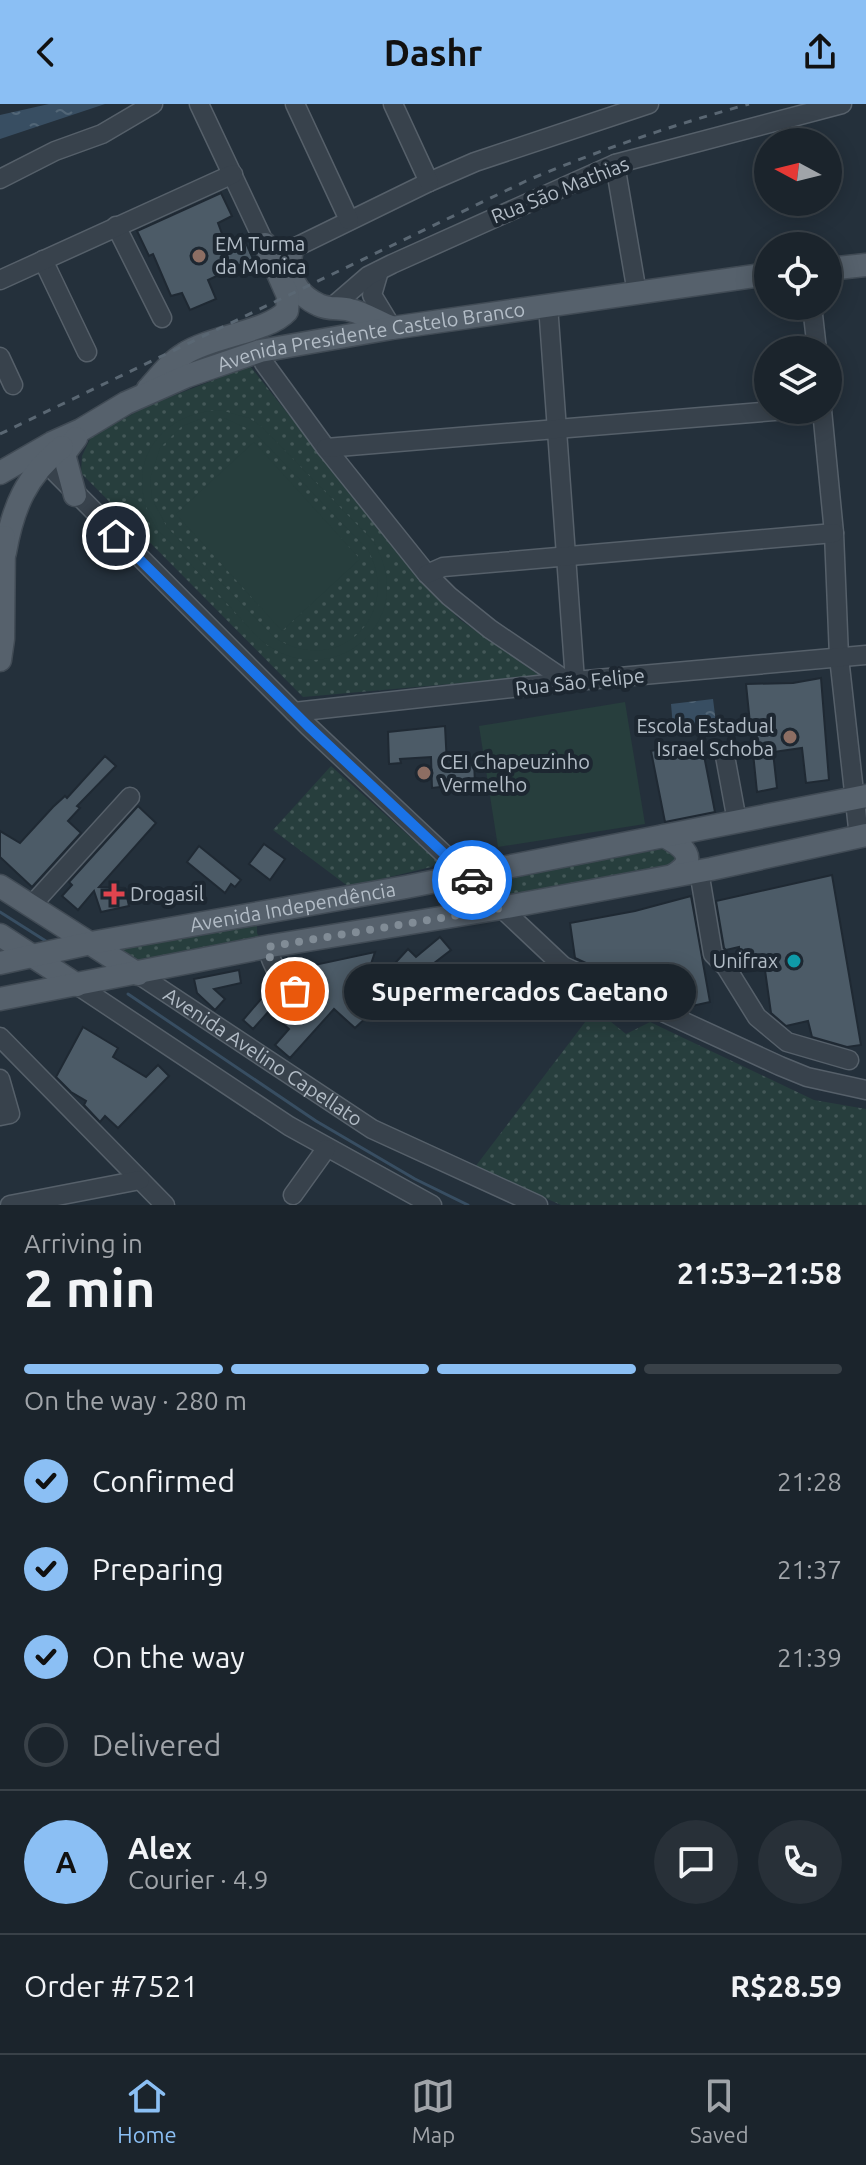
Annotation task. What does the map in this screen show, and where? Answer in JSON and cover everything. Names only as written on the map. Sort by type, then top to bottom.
[{"type":"main road","points":[[143,395],[185,352],[275,321],[287,311],[288,296],[265,244]]},
{"type":"main road","points":[[292,249],[289,268],[294,284],[319,305],[351,310],[392,328]]},
{"type":"main road","points":[[842,268],[866,265]]},
{"type":"main road","name":"Avenida Presidente Castelo Branco","points":[[48,452],[143,395],[260,351],[392,328],[754,276]]},
{"type":"main road","points":[[75,495],[64,454],[81,430]]},
{"type":"main road","points":[[0,473],[48,452]]},
{"type":"main road","points":[[5,552],[11,520],[24,491],[48,452]]},
{"type":"main road","points":[[0,513],[5,552],[0,660]]},
{"type":"main road","name":"Avenida Independência","points":[[0,963],[860,797]]},
{"type":"main road","points":[[705,870],[699,853],[707,828]]},
{"type":"main road","points":[[664,836],[685,851],[686,864],[674,875]]},
{"type":"main road","name":"Avenida Independência","points":[[0,999],[269,947],[705,870],[862,836]]},
{"type":"main road","name":"Avenida Avelino Capellato","points":[[0,886],[138,974]]},
{"type":"main road","points":[[406,887],[434,889],[441,898],[439,914],[432,919]]},
{"type":"main road","points":[[269,947],[262,931],[264,921],[286,916],[311,904]]},
{"type":"main road","points":[[0,935],[77,985]]},
{"type":"street","points":[[0,179],[55,151],[102,134],[153,104]]},
{"type":"street","points":[[199,104],[265,244],[271,248],[292,249],[429,182],[518,146],[564,134],[649,104]]},
{"type":"street","points":[[295,104],[349,220]]},
{"type":"street","points":[[393,104],[429,182]]},
{"type":"street","name":"Rua São Mathias","points":[[331,308],[368,276],[546,192],[615,164],[842,104]]},
{"type":"street","points":[[615,164],[637,293]]},
{"type":"street","points":[[0,280],[233,174]]},
{"type":"street","points":[[116,226],[162,318]]},
{"type":"street","points":[[43,260],[87,352]]},
{"type":"street","points":[[379,271],[372,295],[392,328]]},
{"type":"street","points":[[548,305],[571,682]]},
{"type":"street","points":[[260,351],[264,363],[326,448],[427,574],[490,629],[571,682]]},
{"type":"street","points":[[0,357],[13,385]]},
{"type":"street","points":[[326,448],[754,413]]},
{"type":"street","points":[[823,424],[834,533],[839,657],[860,797],[862,836]]},
{"type":"street","points":[[48,452],[75,495],[294,712],[551,956],[577,974],[780,1066],[807,1077],[866,1090]]},
{"type":"street","points":[[24,491],[47,483],[75,495]]},
{"type":"street","points":[[427,574],[443,567],[834,533]]},
{"type":"street","name":"Rua São Felipe","points":[[294,712],[866,655]]},
{"type":"street","points":[[725,756],[737,821]]},
{"type":"street","points":[[31,906],[130,797]]},
{"type":"street","points":[[705,870],[713,954],[726,967],[757,1017],[787,1042],[849,1060]]},
{"type":"street","points":[[269,947],[273,969],[295,991]]},
{"type":"street","name":"Avenida Avelino Capellato","points":[[138,974],[372,1129],[538,1205]]},
{"type":"street","name":"Avenida Avelino Capellato","points":[[77,985],[326,1149],[432,1205]]},
{"type":"street","points":[[0,1037],[165,1205]]},
{"type":"street","points":[[0,1116],[10,1114],[3,1088],[33,1071]]},
{"type":"street","points":[[293,1195],[326,1149]]},
{"type":"street","points":[[10,1205],[140,1180]]},
{"type":"green space","points":[[250,366],[407,564],[459,619],[540,676],[303,697],[81,473],[82,456],[91,437],[147,406]]},
{"type":"green space","points":[[220,410],[249,418],[262,427],[373,541],[385,570],[386,601],[378,622],[358,645],[331,658],[316,660],[286,655],[272,648],[251,630],[157,529],[142,487],[143,468],[161,434],[177,422]],"holes":[[[203,418],[224,418],[253,431],[368,550],[377,574],[377,597],[371,617],[358,633],[341,645],[321,650],[299,648],[275,638],[167,527],[152,499],[150,478],[160,448],[182,426]]]},
{"type":"green space","points":[[254,442],[360,559],[282,631],[176,514]]},
{"type":"green space","points":[[625,702],[645,824],[498,847],[479,726]]},
{"type":"green space","points":[[331,766],[438,862],[431,867],[349,887],[273,830]]},
{"type":"green space","points":[[674,847],[681,852],[675,871],[501,902],[489,889],[504,877]]},
{"type":"green space","points":[[257,923],[257,933],[262,943],[131,964],[118,947]]},
{"type":"green space","points":[[595,1009],[626,1034],[650,1022],[814,1100],[866,1109],[866,1205],[561,1205],[475,1167]]},
{"type":"water","points":[[49,104],[105,104],[0,139],[0,115]]},
{"type":"water","points":[[713,699],[716,723],[673,727],[671,704]]},
{"type":"building","name":"EM Turma da Monica","points":[[221,193],[232,216],[218,223],[225,242],[242,234],[253,259],[208,280],[216,299],[190,310],[182,293],[171,296],[153,254],[149,256],[137,231]]},
{"type":"building","points":[[821,678],[829,780],[806,783],[802,748],[773,752],[777,788],[757,792],[746,684],[793,683]]},
{"type":"building","points":[[445,726],[447,765],[474,762],[475,783],[432,788],[431,757],[400,759],[401,763],[389,764],[388,732]]},
{"type":"building","points":[[701,740],[715,812],[665,822],[651,751]]},
{"type":"building","points":[[105,756],[116,766],[77,806],[80,808],[68,821],[81,833],[32,887],[0,857],[0,831],[20,843]]},
{"type":"building","points":[[138,806],[156,823],[99,887],[125,888],[129,906],[101,912],[94,891],[78,910],[62,896],[72,885],[69,882]]},
{"type":"building","points":[[264,844],[285,859],[270,880],[249,864]]},
{"type":"building","points":[[199,846],[241,880],[235,887],[231,884],[225,893],[187,862]]},
{"type":"building","name":"Unifrax","points":[[832,875],[861,1045],[847,1047],[812,1037],[808,1021],[786,1026],[771,1013],[765,970],[743,972],[739,947],[724,948],[716,901]]},
{"type":"building","points":[[691,896],[710,1002],[683,1008],[678,1006],[675,993],[657,996],[648,992],[646,980],[627,982],[619,978],[617,967],[601,970],[575,958],[570,923],[635,911]]},
{"type":"building","points":[[440,937],[451,950],[429,967],[406,992],[400,986],[355,1028],[334,1009],[290,1058],[275,1045],[289,1029],[269,1011],[253,1029],[243,1020],[267,992],[287,1009],[284,997],[293,1003],[303,1000],[306,987],[291,970],[375,952],[370,967],[377,983],[408,949],[416,957]]},
{"type":"building","points":[[239,970],[241,983],[214,989],[225,999],[215,1010],[197,993],[194,979]]},
{"type":"building","points":[[83,1027],[118,1048],[113,1057],[146,1077],[158,1065],[169,1076],[118,1128],[105,1116],[100,1122],[84,1105],[86,1101],[56,1077]]},
{"type":"waterway","points":[[0,912],[49,943]]},
{"type":"waterway","points":[[128,994],[316,1121],[415,1179],[468,1205]]},
{"type":"railway","points":[[0,434],[526,181],[636,139],[749,104]]},
{"type":"way so far","points":[[295,991],[273,969],[267,947],[501,908],[472,880]]},
{"type":"place","name":"EM Turma da Monica","points":[[199,256]]},
{"type":"place","name":"Escola Estadual Israel Schoba","points":[[790,737]]},
{"type":"place","name":"CEI Chapeuzinho Vermelho","points":[[424,773]]},
{"type":"place","name":"Drogasil","points":[[114,894]]},
{"type":"place","name":"Unifrax","points":[[794,961]]},
{"type":"place","name":"Supermercados Caetano","points":[[295,991]]},
{"type":"route","points":[[116,536],[308,726],[472,880]]}]
